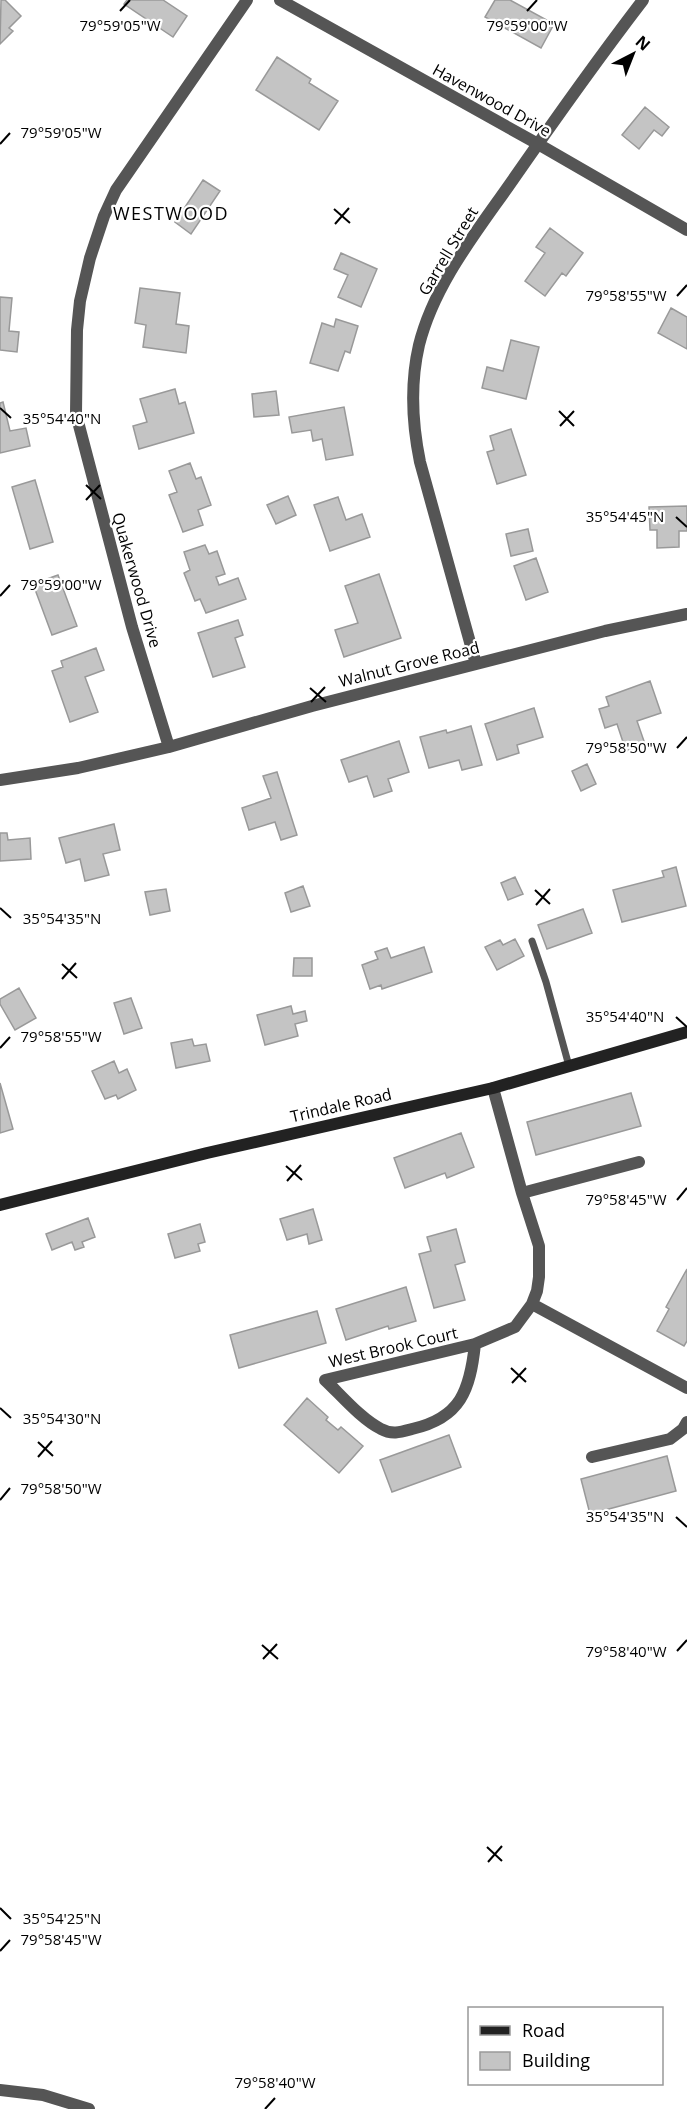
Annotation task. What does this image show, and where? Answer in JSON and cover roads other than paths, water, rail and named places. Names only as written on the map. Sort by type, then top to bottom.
[{"type":"main road","name":"Trindale Road","points":[[0,1205],[207,1153],[493,1088],[687,1032]]},
{"type":"street","name":"Quakerwood Drive","points":[[169,747],[132,627],[76,414],[77,330],[80,301],[90,258],[104,216],[117,190],[247,0]]},
{"type":"street","name":"Havenwood Drive","points":[[280,0],[687,230]]},
{"type":"street","name":"Garrell Street","points":[[476,664],[414,434],[412,404],[419,346],[440,291],[462,253],[643,0]]},
{"type":"street","name":"Walnut Grove Road","points":[[0,780],[78,768],[169,747],[312,706],[605,631],[687,614]]},
{"type":"street","name":"West Brook Court","points":[[475,1344],[472,1372],[454,1409],[440,1421],[417,1428],[394,1433],[380,1429],[325,1380],[475,1344],[515,1327],[532,1304],[539,1277],[539,1246],[493,1088]]},
{"type":"street","points":[[522,1193],[639,1162]]},
{"type":"street","points":[[532,1304],[687,1388]]},
{"type":"street","points":[[592,1457],[670,1439],[683,1429],[687,1422]]},
{"type":"street","points":[[0,2090],[43,2095],[89,2109]]},
{"type":"lane","points":[[532,941],[546,982],[568,1066]]},
{"type":"district","name":"WESTWOOD","points":[[171,213]]}]
